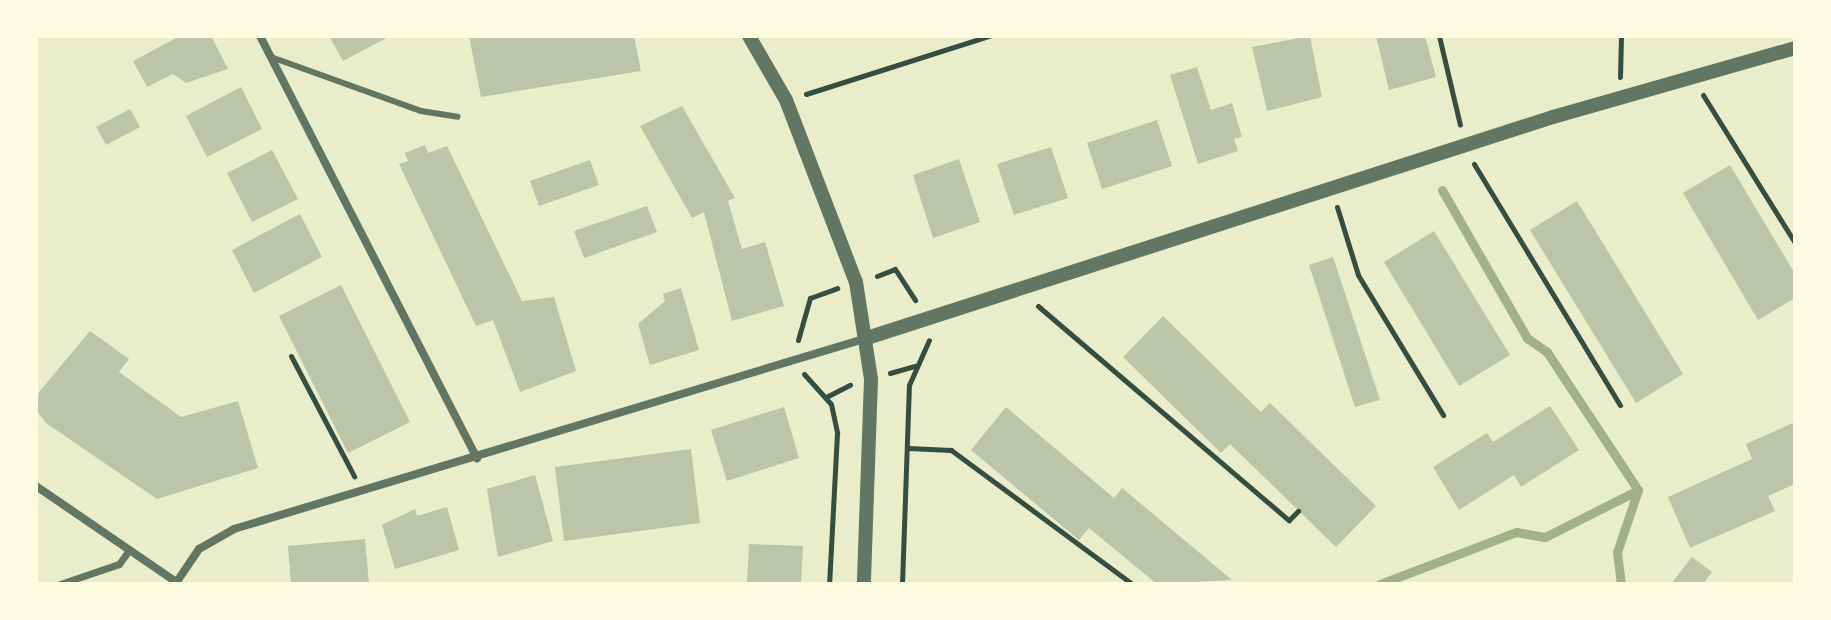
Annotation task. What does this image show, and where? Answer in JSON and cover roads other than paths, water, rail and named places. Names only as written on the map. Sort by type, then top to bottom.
[{"type":"street","points":[[260,36],[477,458]]},
{"type":"street","points":[[749,36],[786,100],[840,225],[867,338],[871,499],[864,584]]},
{"type":"street","points":[[36,486],[127,553],[178,583],[217,536],[364,494],[867,338],[1624,95],[1795,48]]},
{"type":"street","points":[[60,584],[119,564],[127,553]]},
{"type":"lane","points":[[271,57],[421,111],[458,117]]},
{"type":"waterway","points":[[1442,190],[1527,338],[1547,352],[1638,490],[1617,552],[1621,584]]},
{"type":"waterway","points":[[1380,584],[1516,532],[1545,537],[1638,490]]}]
